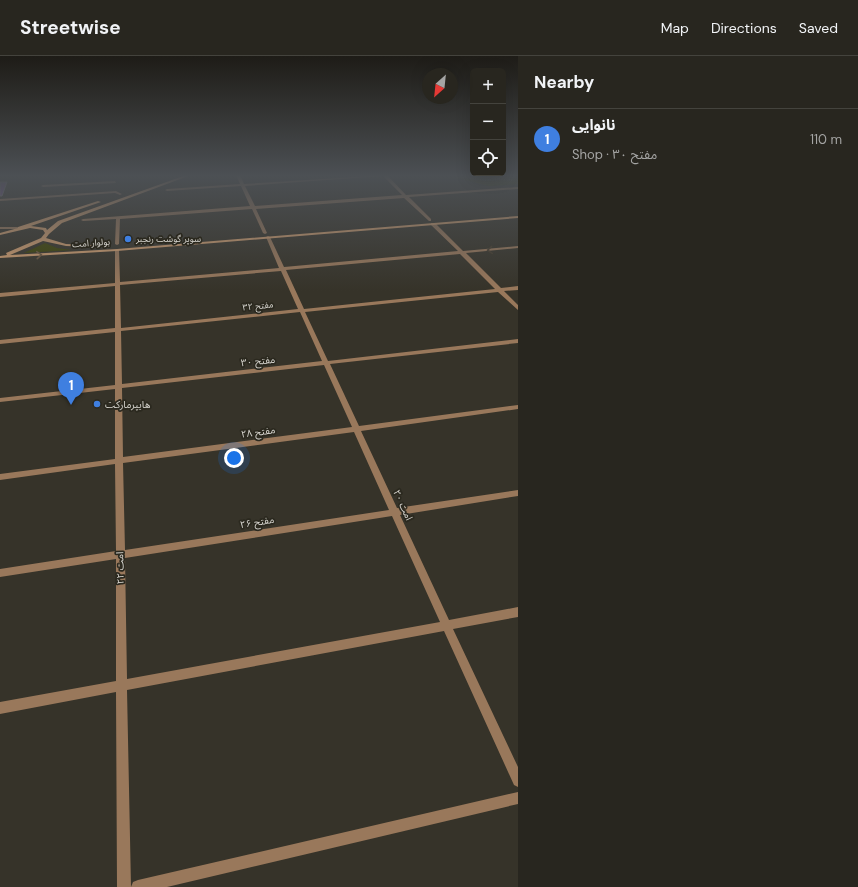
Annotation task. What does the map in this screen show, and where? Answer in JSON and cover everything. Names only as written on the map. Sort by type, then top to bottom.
[{"type":"main road","points":[[0,234],[62,214]]},
{"type":"main road","points":[[0,256],[20,250],[42,239],[60,222],[83,214]]},
{"type":"main road","name":"بولوار امت","points":[[431,222],[503,214]]},
{"type":"main road","name":"بولوار امت","points":[[0,256],[431,222],[518,217]]},
{"type":"main road","points":[[20,228],[38,227],[44,229],[47,233]]},
{"type":"main road","name":"بولوار امت","points":[[42,239],[66,245],[117,247]]},
{"type":"street","points":[[83,220],[175,214]]},
{"type":"street","name":"امت ۲۰","points":[[257,214],[518,781]]},
{"type":"street","points":[[423,214],[518,308]]},
{"type":"street","name":"امت ۲۲","points":[[118,218],[117,284],[124,887]]},
{"type":"street","points":[[0,228],[20,228]]},
{"type":"street","points":[[0,295],[518,247]]},
{"type":"street","name":"مفتح ۳۲","points":[[0,342],[518,288]]},
{"type":"street","name":"مفتح ۳۰","points":[[0,400],[518,341]]},
{"type":"street","name":"مفتح ۲۸","points":[[0,476],[518,408]]},
{"type":"street","name":"مفتح ۲۶","points":[[0,573],[518,493]]},
{"type":"street","points":[[0,708],[518,612]]},
{"type":"street","points":[[138,887],[518,798]]},
{"type":"green space","points":[[45,243],[57,248],[72,250],[24,253]]},
{"type":"place","name":"سوپر گوشت رنجبر","points":[[128,239]]},
{"type":"place","name":"هایپرمارکت","points":[[97,404]]},
{"type":"place","name":"نانوایی","points":[[71,405]]}]
